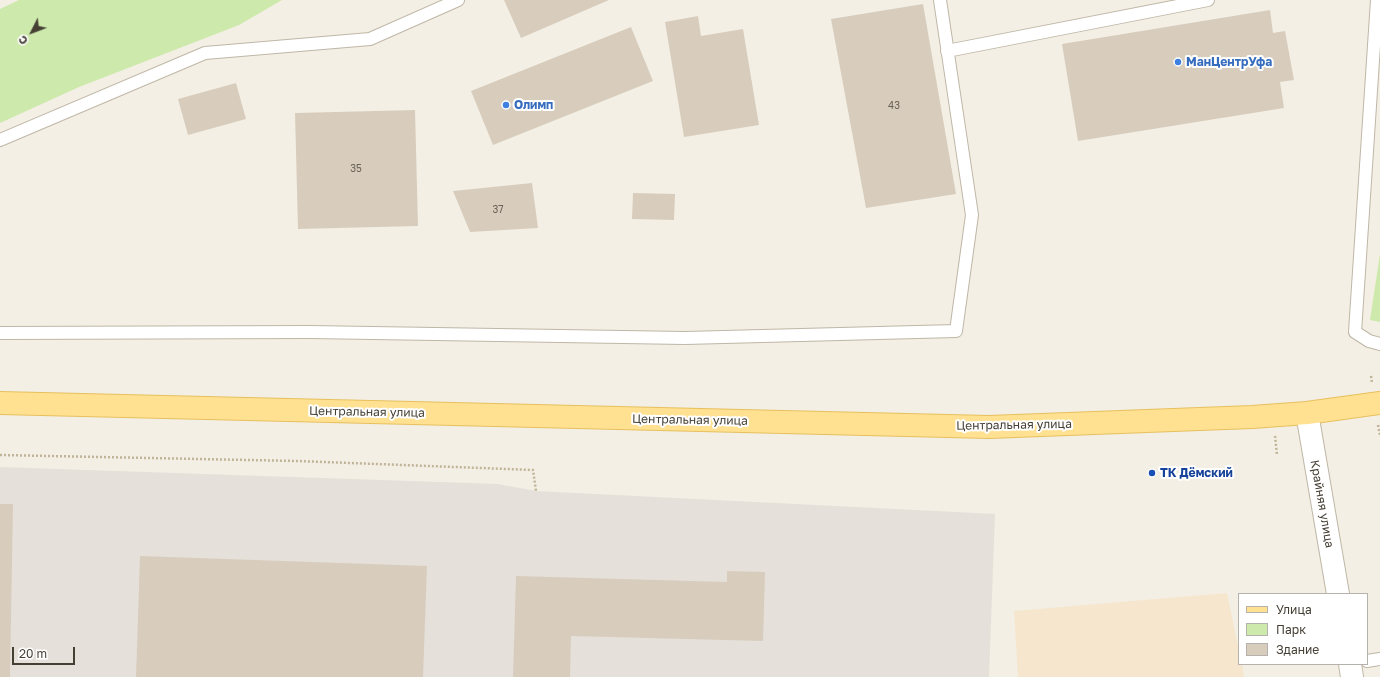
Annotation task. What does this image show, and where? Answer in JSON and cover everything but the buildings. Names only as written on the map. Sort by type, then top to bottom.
[{"type":"main road","name":"Центральная улица","points":[[0,403],[989,427],[1252,417],[1306,413],[1380,403]]},
{"type":"street","name":"Крайняя улица","points":[[1306,413],[1338,593]]},
{"type":"street","points":[[1350,665],[1352,677]]},
{"type":"lane","points":[[0,140],[205,53],[370,39],[458,0]]},
{"type":"lane","points":[[0,333],[310,332],[685,338],[956,332],[972,215],[940,0]]},
{"type":"lane","points":[[947,51],[1208,0]]},
{"type":"lane","points":[[1377,0],[1355,332],[1369,341],[1380,344]]},
{"type":"lane","points":[[1368,661],[1380,659]]},
{"type":"path","points":[[0,456],[298,461],[533,470],[536,491]]},
{"type":"shaded area","points":[[0,467],[498,484],[536,491],[995,514],[989,677],[0,677]]},
{"type":"shaded area","points":[[1227,593],[1238,646],[1238,665],[1242,665],[1244,677],[1018,677],[1014,611]]},
{"type":"green space","points":[[19,0],[282,0],[239,25],[79,87],[0,123],[0,9]]},
{"type":"green space","points":[[1380,254],[1380,322],[1370,320]]},
{"type":"place","name":"МанЦентрУфа","points":[[1178,62]]},
{"type":"place","name":"Олимп","points":[[506,105]]},
{"type":"place","name":"ТК Дёмский","points":[[1152,473]]}]
